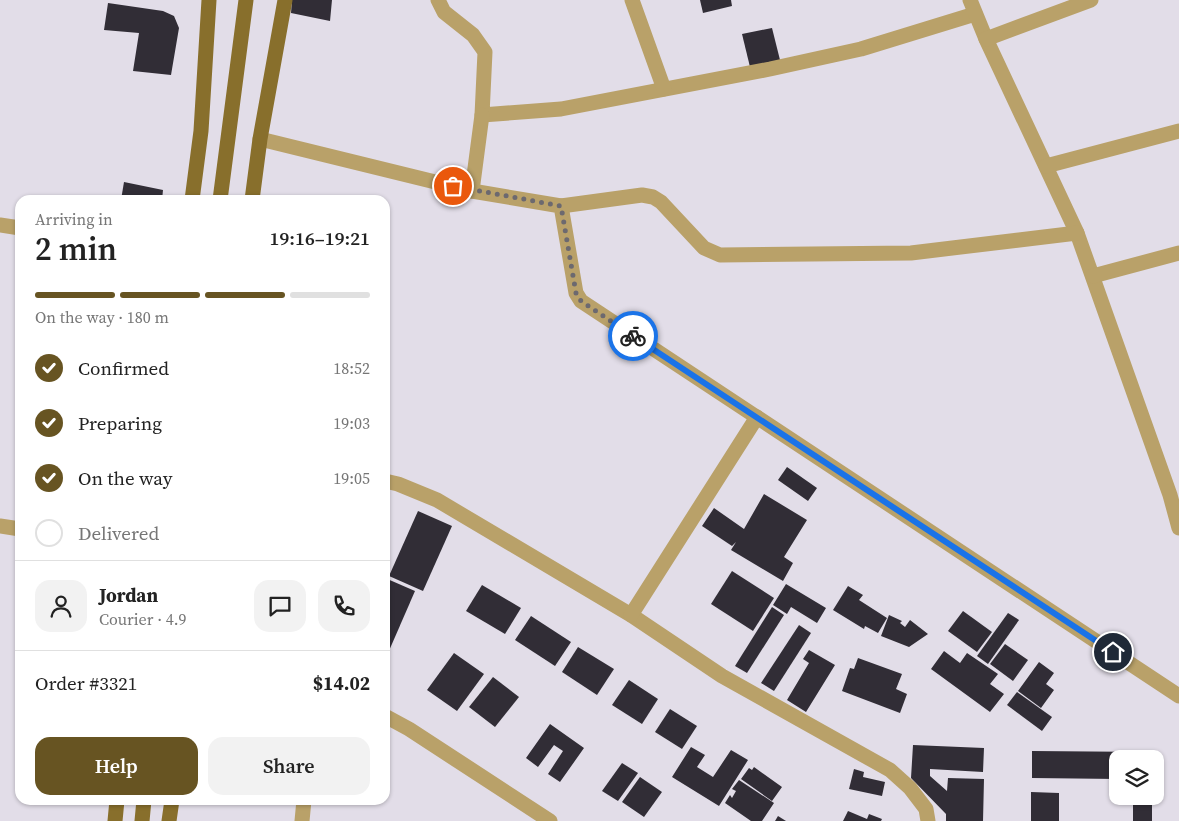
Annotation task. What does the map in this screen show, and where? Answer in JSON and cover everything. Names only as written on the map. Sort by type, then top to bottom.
[{"type":"main road","points":[[201,131],[209,0]]},
{"type":"main road","points":[[193,195],[218,0]]},
{"type":"main road","points":[[221,195],[246,0]]},
{"type":"main road","points":[[267,98],[277,0]]},
{"type":"main road","points":[[253,195],[260,139],[285,0]]},
{"type":"main road","points":[[115,821],[117,805]]},
{"type":"main road","points":[[142,821],[144,805]]},
{"type":"main road","points":[[169,821],[171,805]]},
{"type":"street","points":[[438,0],[444,12],[473,35],[485,52],[482,115],[472,191]]},
{"type":"street","points":[[632,0],[664,89]]},
{"type":"street","points":[[986,39],[1091,0]]},
{"type":"street","points":[[482,115],[560,109],[861,49],[973,7],[986,39],[1077,233],[1170,495],[1179,528]]},
{"type":"street","points":[[1046,166],[1179,131]]},
{"type":"street","points":[[260,139],[472,191],[561,206],[642,196],[653,197],[661,202],[704,248],[720,255],[911,254],[1077,233]]},
{"type":"street","points":[[561,206],[576,293],[581,301],[1179,696]]},
{"type":"street","points":[[0,225],[15,227]]},
{"type":"street","points":[[1093,276],[1179,253]]},
{"type":"street","points":[[631,615],[757,417]]},
{"type":"street","points":[[390,482],[437,500],[631,615],[722,676],[890,770],[910,788],[926,809],[928,821]]},
{"type":"street","points":[[0,526],[15,528]]},
{"type":"street","points":[[390,719],[409,729],[550,821]]},
{"type":"street","points":[[302,821],[304,805]]},
{"type":"building","points":[[292,0],[332,0],[330,21],[291,13]]},
{"type":"building","points":[[700,0],[731,0],[732,6],[703,13]]},
{"type":"building","points":[[108,3],[163,11],[174,16],[179,28],[171,75],[133,71],[139,33],[104,30]]},
{"type":"building","points":[[772,28],[780,60],[750,67],[742,34]]},
{"type":"building","points":[[124,182],[163,190],[162,195],[122,195]]},
{"type":"building","points":[[787,467],[817,488],[808,501],[778,480]]},
{"type":"building","points":[[764,494],[807,520],[784,557],[793,563],[783,581],[731,550],[736,542],[732,546],[702,526],[714,508],[744,529]]},
{"type":"building","points":[[418,511],[452,526],[423,591],[390,576]]},
{"type":"building","points":[[732,571],[774,598],[753,631],[711,604]]},
{"type":"building","points":[[390,580],[415,591],[390,648]]},
{"type":"building","points":[[786,584],[826,608],[817,623],[791,607],[787,614],[773,605]]},
{"type":"building","points":[[482,585],[521,608],[505,634],[466,611]]},
{"type":"building","points":[[848,586],[863,595],[859,600],[887,618],[878,633],[865,626],[864,629],[833,610]]},
{"type":"building","points":[[772,607],[784,615],[747,673],[735,666]]},
{"type":"building","points":[[963,611],[992,632],[977,652],[948,631]]},
{"type":"building","points":[[1008,613],[1019,620],[988,664],[977,656]]},
{"type":"building","points":[[889,615],[902,621],[900,623],[905,627],[910,620],[928,634],[909,647],[881,636]]},
{"type":"building","points":[[531,616],[571,642],[555,666],[515,640]]},
{"type":"building","points":[[799,625],[811,633],[774,691],[761,683]]},
{"type":"building","points":[[1005,644],[1028,660],[1013,681],[990,664]]},
{"type":"building","points":[[578,647],[614,669],[597,695],[562,672]]},
{"type":"building","points":[[809,650],[835,665],[806,712],[787,700],[809,663],[803,659]]},
{"type":"building","points":[[944,651],[960,663],[967,653],[998,674],[990,684],[1004,694],[990,712],[931,669]]},
{"type":"building","points":[[454,653],[484,674],[457,711],[427,690]]},
{"type":"building","points":[[858,658],[902,674],[896,689],[907,694],[900,713],[842,691],[850,668],[854,669]]},
{"type":"building","points":[[1039,662],[1054,673],[1046,684],[1054,690],[1041,708],[1018,691]]},
{"type":"building","points":[[493,677],[519,697],[495,727],[469,707]]},
{"type":"building","points":[[629,680],[658,699],[642,724],[612,705]]},
{"type":"building","points":[[1017,692],[1052,717],[1042,731],[1007,705]]},
{"type":"building","points":[[670,709],[697,726],[682,749],[655,732]]},
{"type":"building","points":[[550,724],[584,748],[560,782],[548,774],[563,751],[554,745],[538,767],[526,758]]},
{"type":"building","points":[[913,745],[984,748],[983,772],[930,769],[930,776],[947,791],[948,778],[984,779],[983,821],[946,821],[946,814],[911,778]]},
{"type":"building","points":[[691,747],[705,755],[697,767],[713,777],[731,750],[748,760],[719,806],[672,777]]},
{"type":"building","points":[[1032,751],[1109,752],[1109,779],[1032,778]]},
{"type":"building","points":[[622,763],[638,773],[618,801],[602,791]]},
{"type":"building","points":[[754,767],[782,787],[772,801],[741,779],[749,768],[752,770]]},
{"type":"building","points":[[854,769],[864,772],[863,777],[885,782],[882,796],[849,789]]},
{"type":"building","points":[[640,777],[662,792],[644,817],[622,802]]},
{"type":"building","points":[[739,780],[774,803],[762,821],[751,821],[725,803],[730,795],[732,798],[736,791],[732,789]]},
{"type":"building","points":[[1031,792],[1059,793],[1059,821],[1031,821]]},
{"type":"building","points":[[1133,805],[1152,805],[1152,821],[1133,821]]},
{"type":"building","points":[[848,811],[867,819],[869,814],[882,819],[881,821],[843,821]]},
{"type":"building","points":[[778,816],[786,821],[775,821]]},
{"type":"way so far","points":[[453,186],[561,206],[576,293],[581,301],[633,336]]},
{"type":"route","points":[[633,336],[1113,652]]}]
